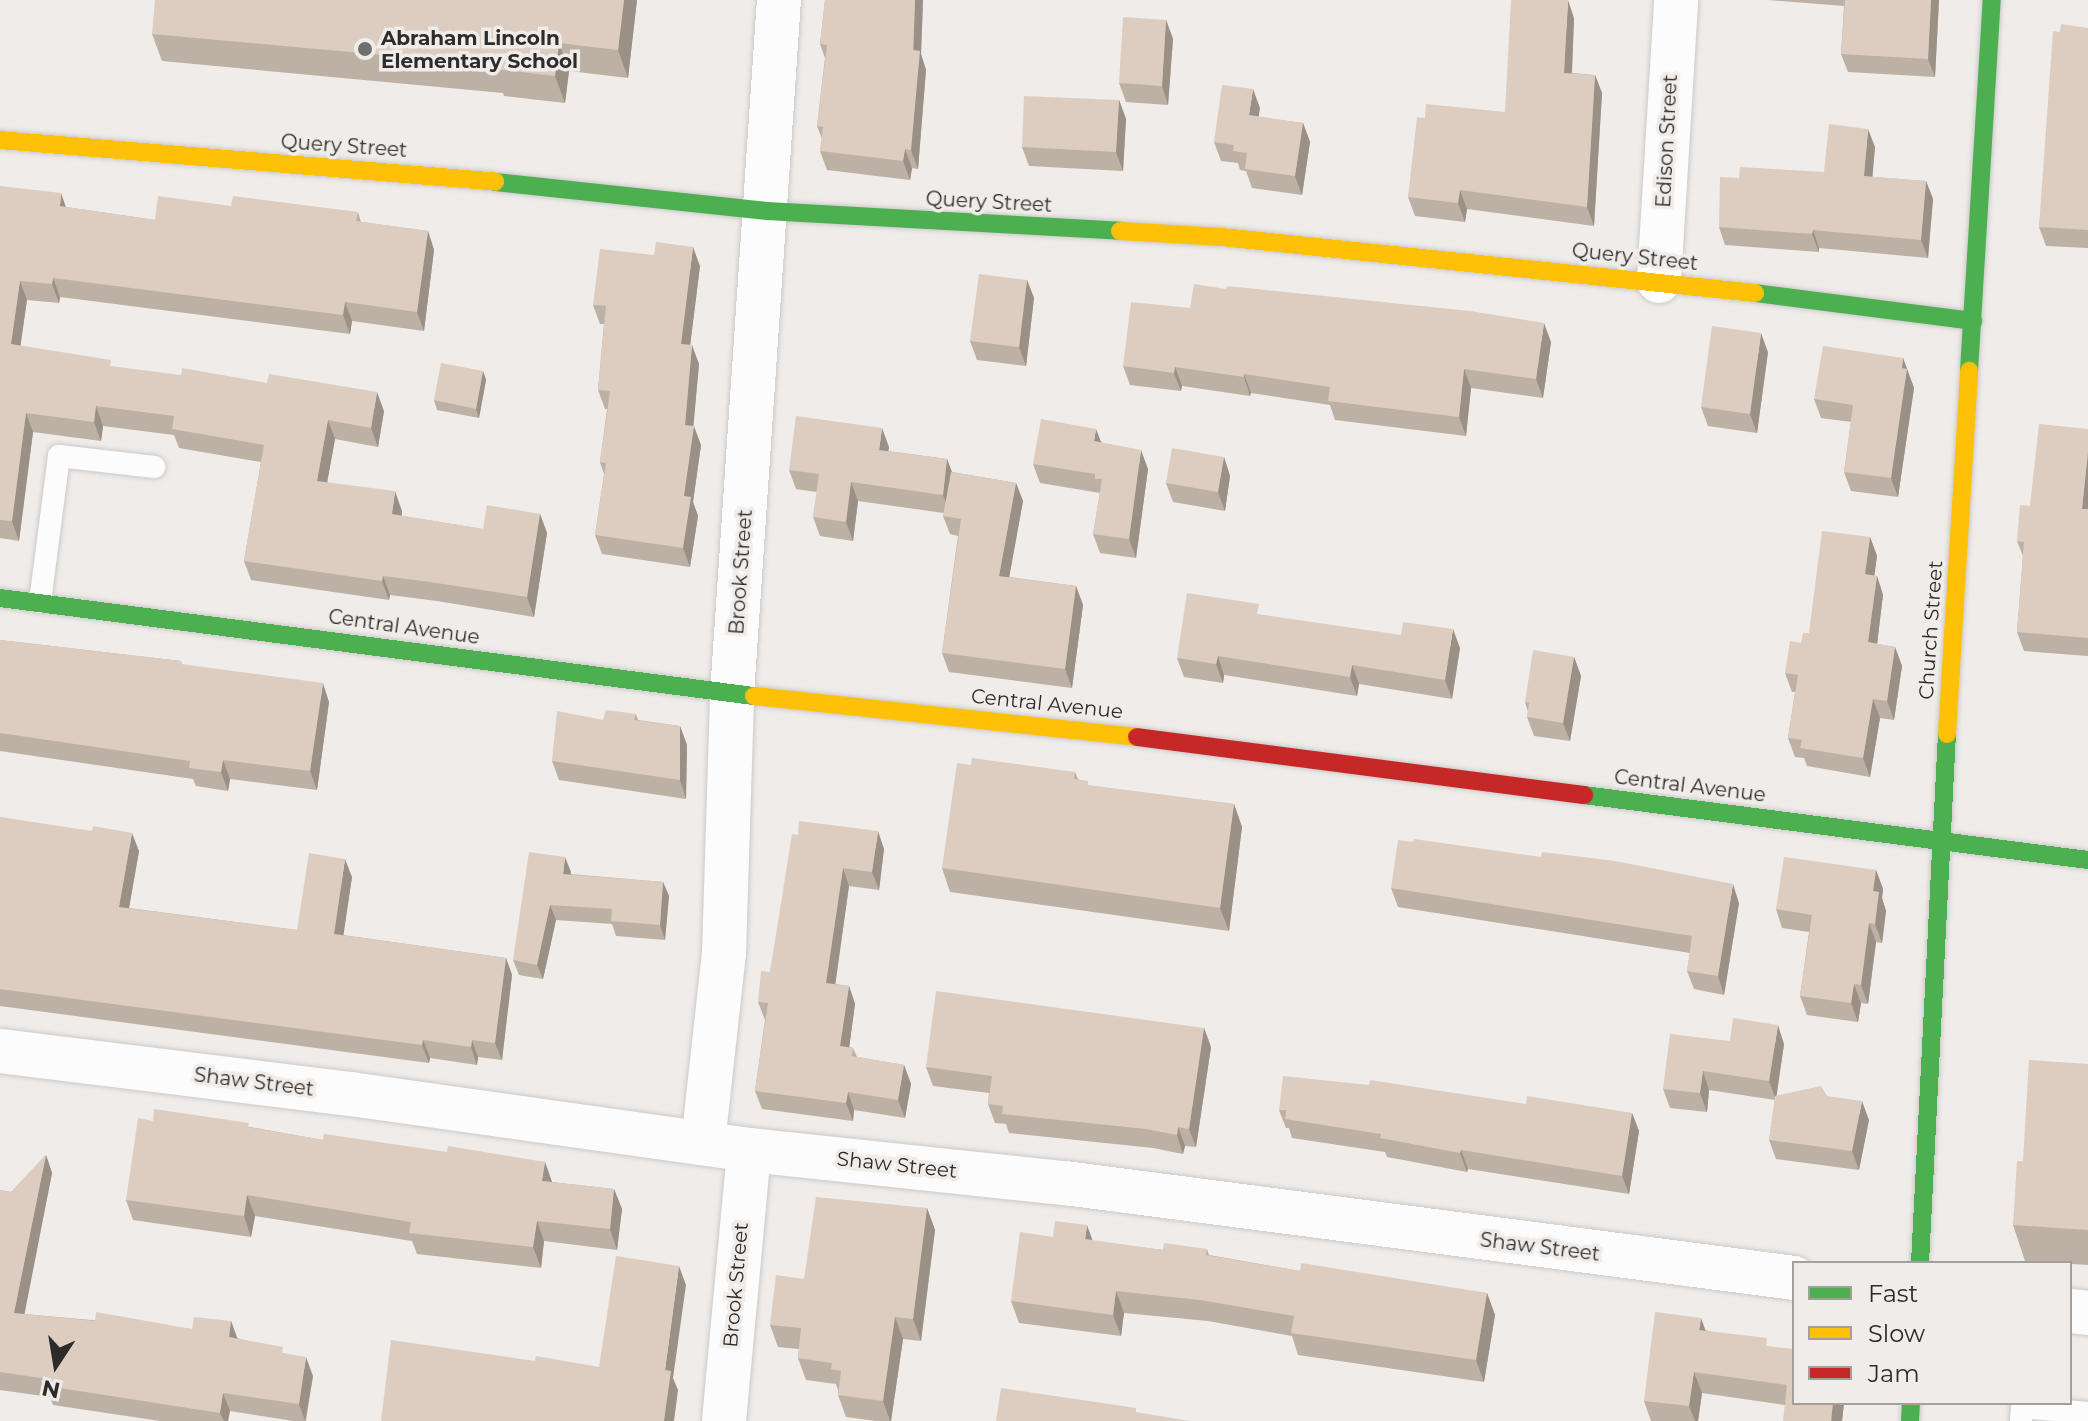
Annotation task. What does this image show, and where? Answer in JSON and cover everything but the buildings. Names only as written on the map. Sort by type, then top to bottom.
[{"type":"street","name":"Brook Street","points":[[703,1143],[724,953],[732,694],[779,0]]},
{"type":"street","name":"Edison Street","points":[[1659,281],[1676,0]]},
{"type":"street","name":"Church Street","points":[[1920,1261],[1940,841],[1992,0]]},
{"type":"street","name":"Query Street","points":[[0,140],[419,174],[767,211],[1222,237],[1659,281],[1973,321]]},
{"type":"street","name":"Central Avenue","points":[[0,598],[732,694],[1077,729],[2088,860]]},
{"type":"street","name":"Shaw Street","points":[[0,1051],[351,1094],[749,1150],[1065,1183],[1792,1278]]},
{"type":"street","name":"Brook Street","points":[[724,1421],[749,1150]]},
{"type":"lane","points":[[40,602],[59,456],[154,467]]},
{"type":"lane","points":[[2021,1421],[2022,1407],[2088,1413]]},
{"type":"traffic: fast","points":[[1969,371],[1992,0]]},
{"type":"traffic: fast","points":[[495,182],[767,211],[1120,231]]},
{"type":"traffic: fast","points":[[1755,293],[1973,321]]},
{"type":"traffic: fast","points":[[0,598],[754,696]]},
{"type":"traffic: fast","points":[[1920,1261],[1947,734]]},
{"type":"traffic: fast","points":[[1584,795],[2088,860]]},
{"type":"traffic: fast","points":[[1910,1421],[1911,1405]]},
{"type":"traffic: slow","points":[[0,140],[495,182]]},
{"type":"traffic: slow","points":[[1120,231],[1222,237],[1755,293]]},
{"type":"traffic: slow","points":[[1947,734],[1969,371]]},
{"type":"traffic: slow","points":[[754,696],[1137,737]]},
{"type":"traffic: jam","points":[[1137,737],[1584,795]]},
{"type":"place","name":"Abraham Lincoln Elementary School","points":[[365,49]]}]
